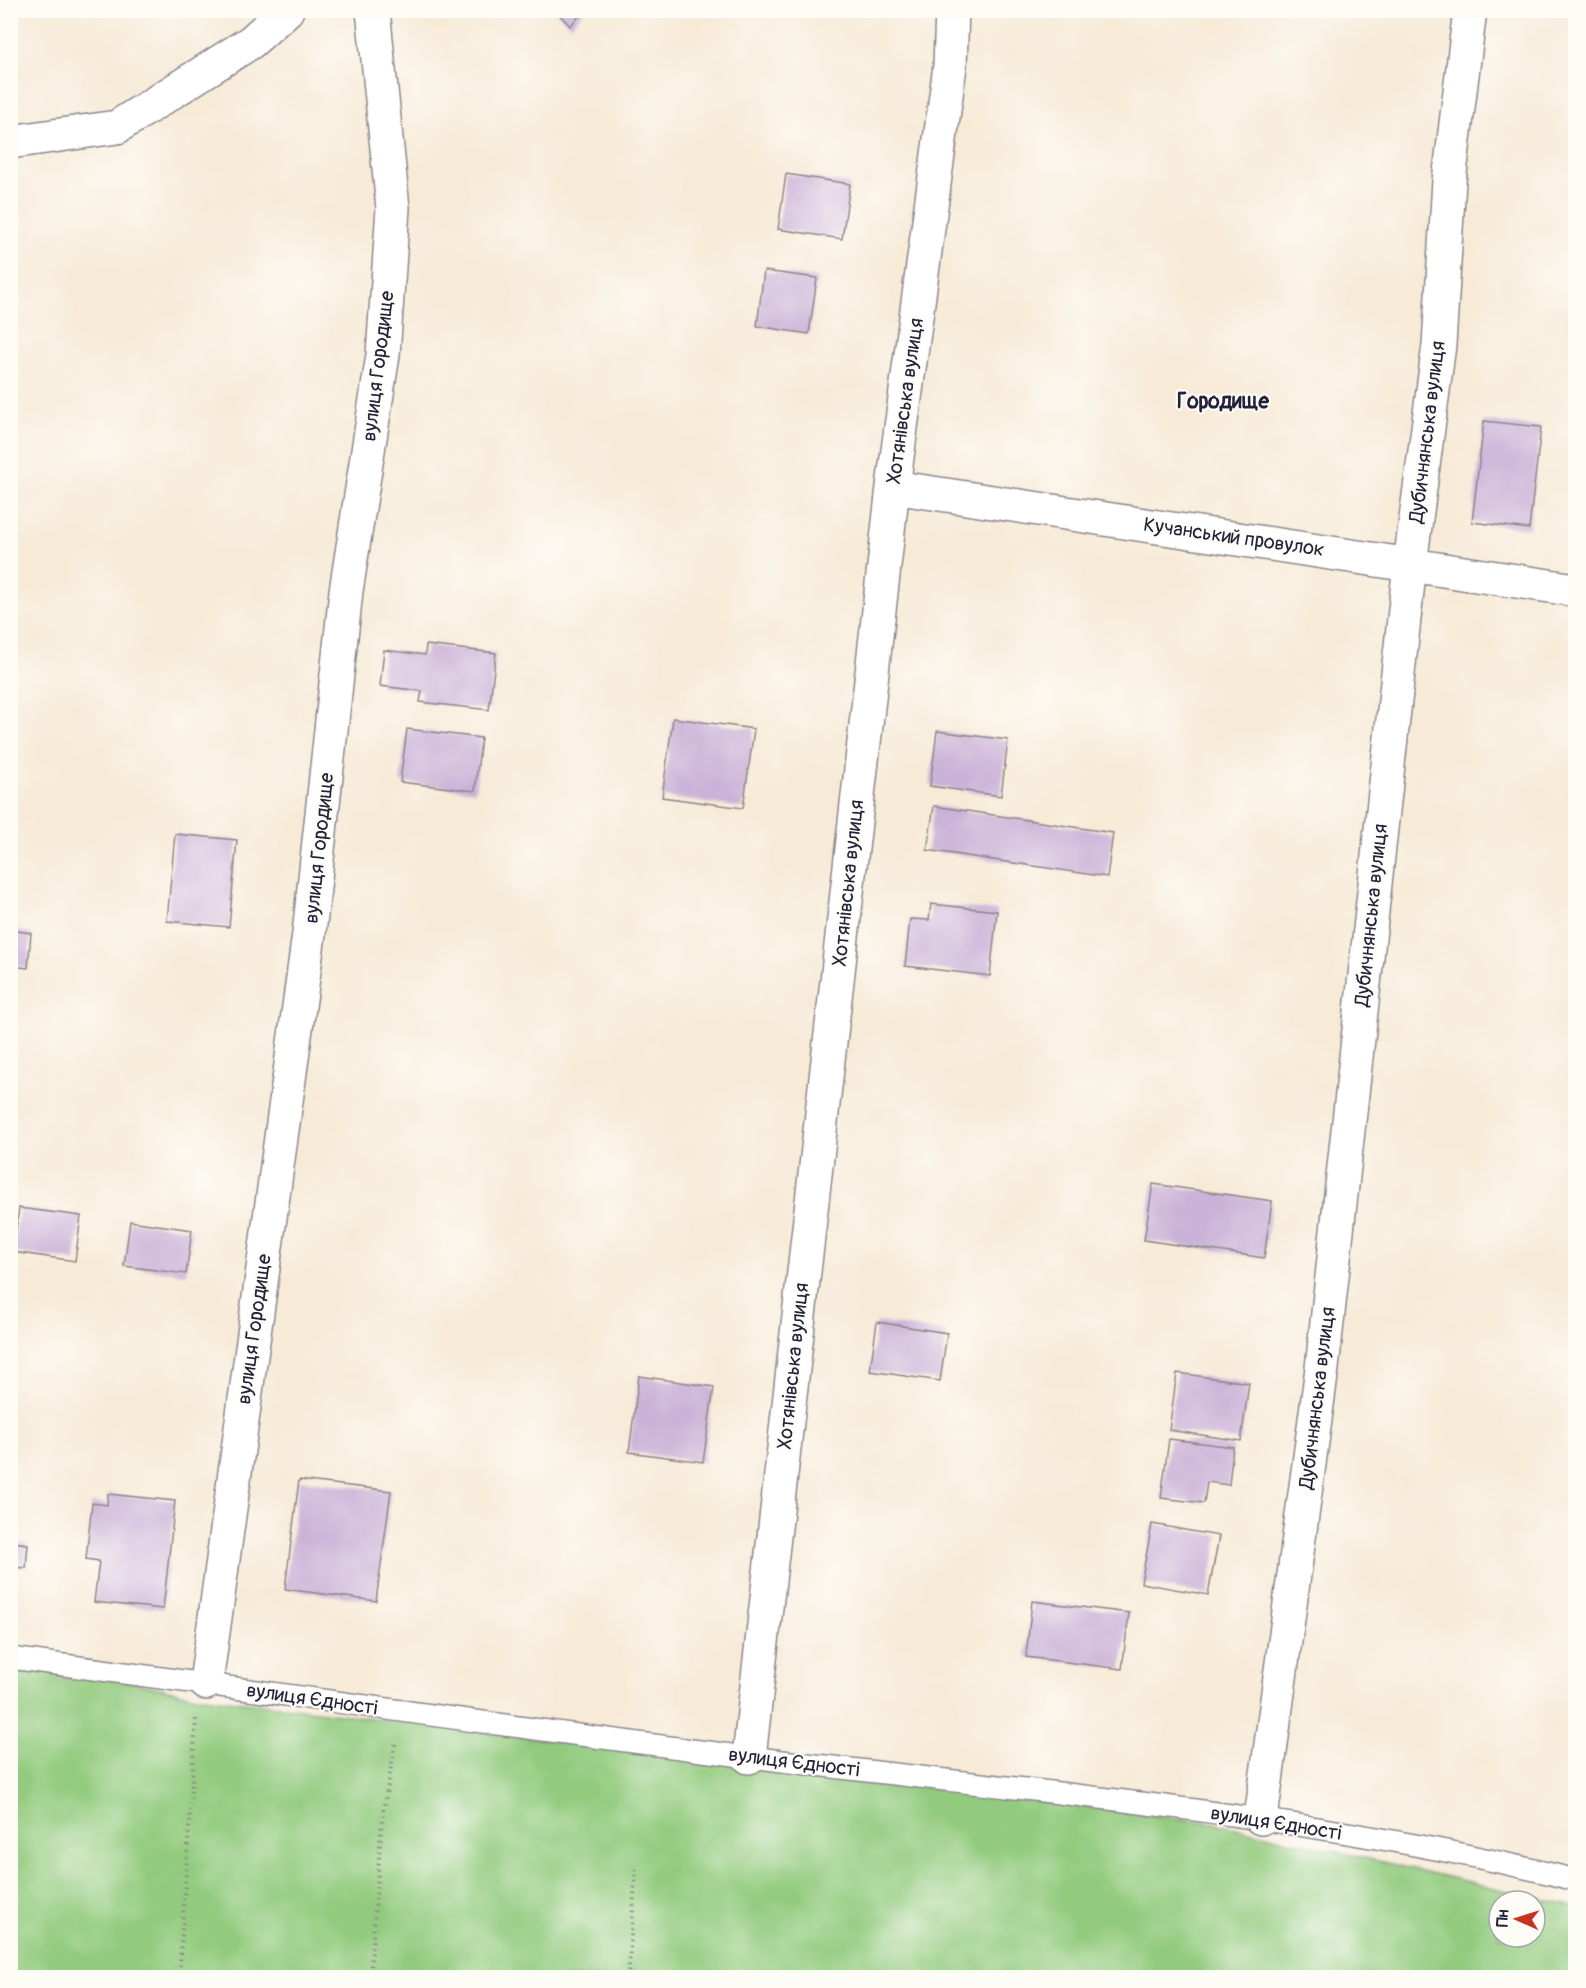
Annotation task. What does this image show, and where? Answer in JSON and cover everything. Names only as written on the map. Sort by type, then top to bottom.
[{"type":"street","points":[[10,142],[117,128],[251,42],[287,10]]},
{"type":"street","name":"вулиця Городище","points":[[202,1683],[309,934],[346,591],[382,355],[393,208],[373,10]]},
{"type":"street","name":"Хотянівська вулиця","points":[[749,1757],[893,487],[938,172],[950,66],[952,10]]},
{"type":"street","name":"Дубичнянська вулиця","points":[[1260,1818],[1322,1368],[1410,564],[1439,345],[1449,181],[1470,10]]},
{"type":"street","name":"Кучанський провулок","points":[[893,487],[1575,590]]},
{"type":"lane","name":"вулиця Єдності","points":[[10,1658],[749,1757],[1260,1818],[1509,1863],[1575,1880]]},
{"type":"path","points":[[179,1977],[202,1683]]},
{"type":"path","points":[[370,1977],[382,1818],[401,1711]]},
{"type":"path","points":[[628,1977],[636,1867]]},
{"type":"green space","points":[[11,1656],[196,1696],[1215,1823],[1499,1889],[1487,1889],[1487,1949],[1547,1949],[1547,1900],[1576,1907],[1575,1978],[11,1978]]},
{"type":"building","points":[[555,10],[585,10],[570,26]]},
{"type":"building","points":[[786,174],[850,184],[842,239],[778,229]]},
{"type":"building","points":[[764,271],[817,278],[809,334],[757,326]]},
{"type":"building","points":[[1484,421],[1541,427],[1529,529],[1472,522]]},
{"type":"building","points":[[426,645],[496,653],[489,710],[420,702],[422,691],[380,686],[384,650],[425,655]]},
{"type":"building","points":[[673,718],[754,729],[743,808],[662,797]]},
{"type":"building","points":[[407,729],[481,738],[475,791],[400,782]]},
{"type":"building","points":[[937,731],[1008,740],[1001,796],[930,786]]},
{"type":"building","points":[[934,806],[1113,833],[1107,877],[927,850]]},
{"type":"building","points":[[175,834],[237,840],[229,927],[167,921]]},
{"type":"building","points":[[931,904],[997,911],[990,976],[905,966],[910,919],[929,920]]},
{"type":"building","points":[[10,930],[31,933],[28,968],[10,966]]},
{"type":"building","points":[[1153,1184],[1272,1201],[1264,1258],[1144,1240]]},
{"type":"building","points":[[19,1208],[81,1216],[75,1261],[13,1252]]},
{"type":"building","points":[[130,1221],[192,1230],[186,1274],[124,1266]]},
{"type":"building","points":[[877,1322],[947,1333],[940,1381],[870,1371]]},
{"type":"building","points":[[1177,1373],[1249,1383],[1241,1441],[1169,1430]]},
{"type":"building","points":[[639,1376],[714,1387],[703,1462],[629,1452]]},
{"type":"building","points":[[1169,1439],[1233,1447],[1229,1485],[1207,1482],[1204,1503],[1161,1498]]},
{"type":"building","points":[[299,1480],[391,1491],[376,1601],[285,1589]]},
{"type":"building","points":[[108,1494],[175,1501],[163,1609],[94,1602],[99,1561],[86,1559],[92,1503],[107,1505]]},
{"type":"building","points":[[1152,1524],[1219,1536],[1208,1595],[1141,1583]]},
{"type":"building","points":[[10,1528],[13,1528],[12,1542],[28,1544],[26,1568],[10,1567]]},
{"type":"building","points":[[1032,1601],[1129,1613],[1122,1669],[1026,1657]]},
{"type":"district","name":"Городище","points":[[1223,401]]}]
